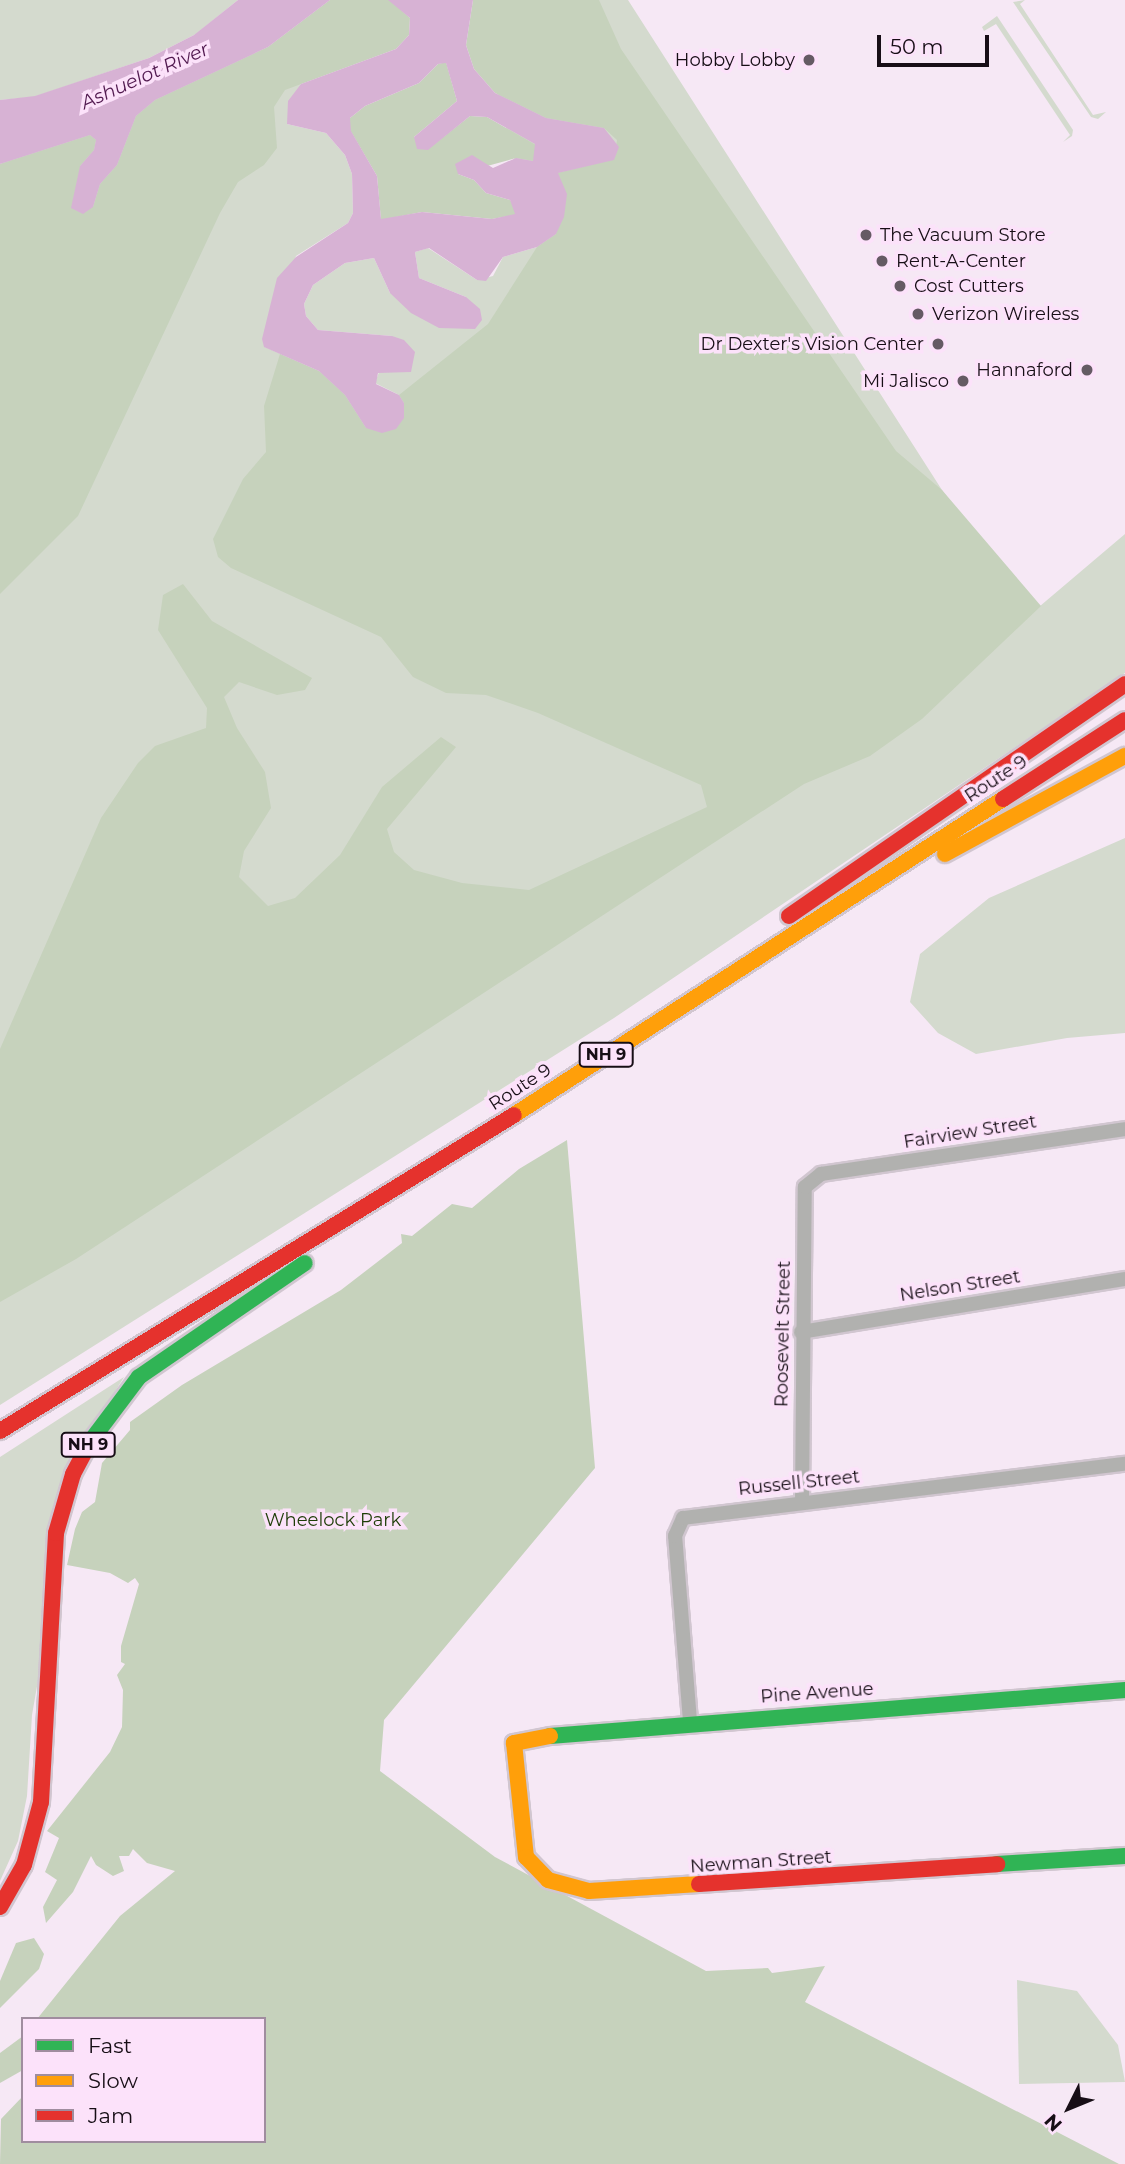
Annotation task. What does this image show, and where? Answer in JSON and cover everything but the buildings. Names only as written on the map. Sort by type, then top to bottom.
[{"type":"main road","points":[[752,960],[765,932],[1125,684]]},
{"type":"main road","name":"Route 9","points":[[0,1431],[459,1150],[1125,720]]},
{"type":"main road","points":[[897,867],[928,863],[1125,756]]},
{"type":"main road","name":"NH 9","points":[[0,1908],[24,1865],[41,1802],[56,1533],[64,1497],[88,1444],[139,1377],[459,1150]]},
{"type":"main road","name":"Pine Avenue","points":[[514,1743],[527,1738],[690,1721],[1125,1690]]},
{"type":"main road","name":"Newman Street","points":[[514,1743],[526,1857],[548,1880],[589,1891],[1125,1856]]},
{"type":"street","name":"Fairview Street","points":[[821,1174],[1125,1129]]},
{"type":"street","name":"Roosevelt Street","points":[[802,1503],[801,1332],[805,1187],[821,1174]]},
{"type":"street","name":"Nelson Street","points":[[801,1332],[1125,1279]]},
{"type":"street","name":"Russell Street","points":[[690,1721],[678,1523],[691,1514],[1125,1464]]},
{"type":"shaded area","points":[[0,0],[238,0],[196,34],[149,58],[34,97],[0,100]]},
{"type":"shaded area","points":[[330,0],[287,124],[326,133],[345,155],[352,174],[353,213],[348,223],[296,256],[265,347],[319,371],[399,395],[375,383],[392,336],[318,330],[306,316],[304,304],[313,285],[345,263],[374,258],[390,293],[466,297],[419,278],[415,252],[428,248],[477,280],[493,276],[503,257],[537,247],[473,0],[628,0],[942,490],[1033,612],[1125,534],[1125,673],[614,1018],[0,1405],[0,164],[268,47]]},
{"type":"shaded area","points":[[1025,0],[1020,4],[1093,115],[1106,112],[1098,119],[1091,117],[1013,2]]},
{"type":"shaded area","points":[[997,16],[1073,130],[1072,136],[1063,142],[1070,135],[996,24],[984,31],[982,27]]},
{"type":"shaded area","points":[[1125,838],[1125,1033],[1067,1038],[976,1054],[938,1033],[910,1002],[920,954],[989,898]]},
{"type":"shaded area","points":[[124,1377],[78,1451],[32,1715],[27,1796],[18,1841],[0,1881],[0,1457]]},
{"type":"shaded area","points":[[1017,1980],[1077,1991],[1118,2045],[1125,2082],[1019,2084]]},
{"type":"green space","points":[[330,0],[390,0],[410,18],[409,35],[396,49],[285,90],[274,107],[277,148],[264,165],[238,182],[220,213],[78,516],[0,594],[0,164],[90,135],[96,140],[94,150],[80,166],[93,207],[100,184],[117,165],[136,116],[155,100],[268,47]]},
{"type":"green space","points":[[473,0],[599,0],[621,49],[896,451],[942,490],[1041,606],[922,719],[870,756],[804,784],[76,1259],[0,1302],[0,1049],[101,818],[138,763],[155,746],[206,728],[207,708],[158,630],[163,595],[183,584],[212,621],[312,678],[305,690],[277,695],[239,682],[224,697],[237,728],[265,772],[271,808],[244,851],[239,877],[268,906],[295,898],[340,855],[382,787],[441,737],[456,747],[387,829],[394,852],[414,870],[462,883],[529,890],[707,807],[701,785],[538,713],[486,695],[446,693],[413,677],[381,637],[231,568],[218,557],[213,539],[243,479],[266,452],[264,406],[280,354],[319,371],[345,395],[366,428],[404,403],[399,395],[488,324],[537,247],[556,234],[557,173],[614,159],[617,140],[604,128],[546,118],[495,93],[474,69],[466,45]]},
{"type":"green space","points":[[446,62],[457,101],[414,137],[428,149],[470,116],[487,117],[536,145],[534,161],[516,158],[458,174],[474,180],[486,193],[510,200],[515,205],[515,215],[492,219],[422,212],[381,220],[377,176],[350,130],[350,118],[365,106],[419,83],[438,64]]},
{"type":"green space","name":"Wheelock Park","points":[[567,1140],[595,1468],[384,1720],[380,1771],[495,1857],[706,1971],[768,1968],[772,1973],[825,1966],[805,2002],[1119,2164],[0,2164],[1,2119],[21,2098],[21,2143],[266,2143],[266,2017],[39,2017],[120,1916],[175,1871],[147,1863],[133,1849],[129,1856],[119,1856],[124,1871],[113,1876],[96,1865],[91,1856],[73,1892],[46,1923],[43,1907],[57,1880],[45,1872],[59,1838],[47,1831],[110,1752],[122,1727],[123,1690],[117,1675],[125,1664],[121,1662],[121,1646],[139,1584],[135,1578],[128,1583],[110,1573],[67,1565],[75,1529],[82,1512],[95,1502],[102,1463],[130,1430],[130,1422],[182,1385],[341,1290],[402,1243],[401,1234],[412,1236],[452,1204],[472,1208],[519,1169]]},
{"type":"green space","points":[[34,1938],[44,1954],[39,1969],[0,2008],[0,1981],[16,1943]]},
{"type":"green space","points":[[21,2037],[21,2071],[0,2083],[0,2053]]},
{"type":"water","name":"Ashuelot River","points":[[238,0],[330,0],[268,47],[155,100],[136,116],[117,165],[100,184],[93,207],[83,214],[71,208],[80,166],[94,150],[96,140],[90,135],[0,164],[0,100],[35,96],[149,58],[194,35]]},
{"type":"water","points":[[388,0],[473,0],[466,45],[474,69],[495,93],[546,118],[604,128],[619,147],[614,160],[558,173],[567,194],[564,217],[556,234],[537,247],[503,257],[486,281],[477,280],[429,248],[415,252],[419,278],[466,297],[480,309],[482,320],[475,329],[439,328],[411,313],[390,293],[374,258],[345,263],[313,285],[304,304],[306,316],[318,330],[392,336],[404,340],[415,352],[411,372],[378,373],[376,384],[399,395],[404,403],[404,418],[396,429],[382,433],[366,428],[345,395],[319,371],[264,347],[262,339],[277,278],[296,257],[348,223],[353,213],[352,174],[345,155],[326,133],[287,124],[288,101],[301,84],[396,49],[409,35],[410,18]],"holes":[[[446,63],[457,101],[414,137],[417,149],[428,150],[470,116],[487,117],[535,144],[533,161],[516,158],[493,168],[472,155],[455,164],[458,174],[474,180],[486,193],[510,200],[515,214],[492,219],[422,212],[381,219],[377,176],[351,131],[350,118],[365,106],[419,83],[438,64]]]},
{"type":"traffic: fast","points":[[90,1442],[139,1377],[305,1263]]},
{"type":"traffic: fast","points":[[550,1736],[1125,1690]]},
{"type":"traffic: fast","points":[[997,1864],[1125,1856]]},
{"type":"traffic: slow","points":[[945,854],[1125,756]]},
{"type":"traffic: slow","points":[[514,1115],[1003,799]]},
{"type":"traffic: slow","points":[[550,1736],[514,1743],[526,1857],[548,1880],[589,1891],[699,1884]]},
{"type":"traffic: jam","points":[[789,916],[1125,684]]},
{"type":"traffic: jam","points":[[1003,799],[1125,720]]},
{"type":"traffic: jam","points":[[0,1431],[514,1115]]},
{"type":"traffic: jam","points":[[0,1907],[24,1865],[41,1802],[56,1533],[73,1474],[90,1442]]},
{"type":"traffic: jam","points":[[699,1884],[997,1864]]},
{"type":"place","name":"Hobby Lobby","points":[[809,60]]},
{"type":"place","name":"The Vacuum Store","points":[[866,235]]},
{"type":"place","name":"Rent-A-Center","points":[[882,261]]},
{"type":"place","name":"Cost Cutters","points":[[900,286]]},
{"type":"place","name":"Verizon Wireless","points":[[918,314]]},
{"type":"place","name":"Dr Dexter's Vision Center","points":[[938,344]]},
{"type":"place","name":"Hannaford","points":[[1087,370]]},
{"type":"place","name":"Mi Jalisco","points":[[963,381]]}]
